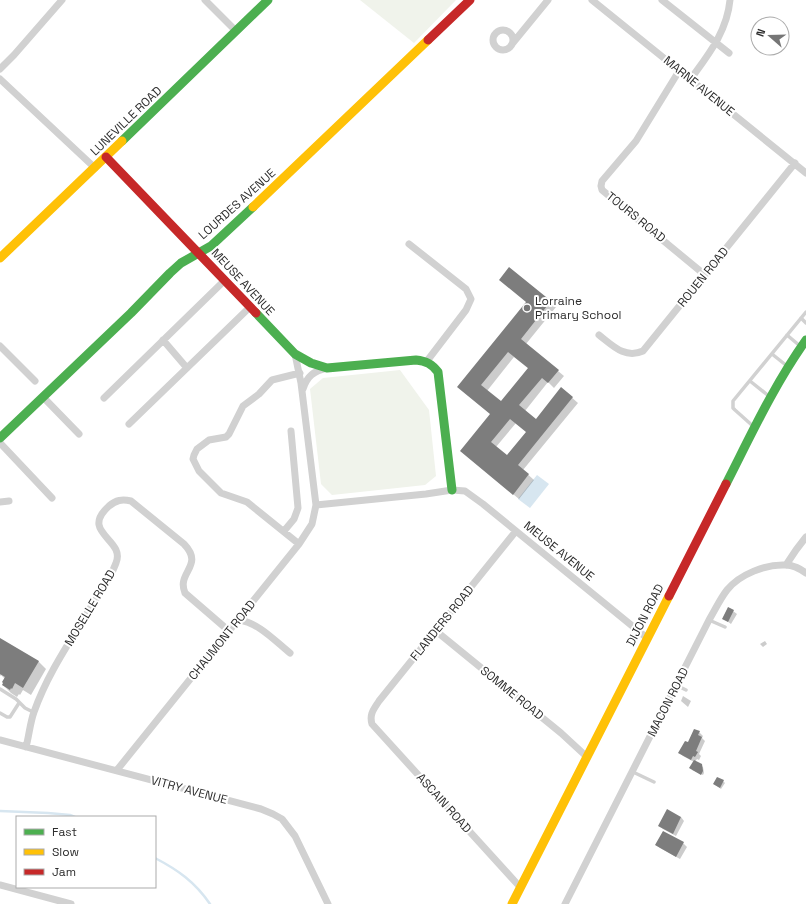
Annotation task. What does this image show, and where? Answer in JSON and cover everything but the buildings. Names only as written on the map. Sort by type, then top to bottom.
[{"type":"street","points":[[0,70],[62,0]]},
{"type":"street","points":[[205,0],[236,30]]},
{"type":"street","name":"LUNEVILLE ROAD","points":[[0,258],[268,0]]},
{"type":"street","name":"LOURDES AVENUE","points":[[0,438],[131,313],[170,273],[181,263],[211,246],[222,236],[470,0]]},
{"type":"street","points":[[512,44],[548,0]]},
{"type":"street","name":"MARNE AVENUE","points":[[592,0],[806,173]]},
{"type":"street","points":[[662,0],[729,53]]},
{"type":"street","points":[[690,80],[716,43],[729,12],[730,0]]},
{"type":"street","name":"TOURS ROAD","points":[[679,71],[636,141],[605,178],[601,186],[602,190],[706,275]]},
{"type":"street","points":[[0,79],[95,168]]},
{"type":"street","name":"MEUSE AVENUE","points":[[106,157],[296,354],[311,363],[327,368]]},
{"type":"street","name":"ROUEN ROAD","points":[[599,335],[618,350],[628,354],[638,354],[643,351],[706,275],[795,163]]},
{"type":"street","points":[[409,244],[466,289],[470,299],[466,310],[427,362],[432,364],[438,372],[452,490]]},
{"type":"street","points":[[104,398],[225,280]]},
{"type":"street","points":[[129,424],[250,308]]},
{"type":"street","points":[[163,340],[187,368]]},
{"type":"street","name":"DIJON ROAD","points":[[512,904],[770,397],[787,367],[803,344]]},
{"type":"street","points":[[0,346],[35,381]]},
{"type":"street","points":[[296,354],[300,373],[316,505]]},
{"type":"street","name":"MEUSE AVENUE","points":[[302,391],[307,379],[312,373],[327,368],[416,360],[427,362]]},
{"type":"street","points":[[299,544],[247,502],[225,496],[216,489],[199,471],[195,464],[194,455],[195,451],[209,440],[226,437],[243,406],[259,394],[272,380],[300,373]]},
{"type":"street","points":[[43,397],[79,434]]},
{"type":"street","points":[[284,531],[294,519],[298,508],[291,431]]},
{"type":"street","points":[[0,443],[52,498]]},
{"type":"street","name":"MEUSE AVENUE","points":[[316,505],[452,490],[465,491],[484,504],[647,638]]},
{"type":"street","name":"MOSELLE ROAD","points":[[26,747],[34,712],[48,678],[118,560],[117,550],[102,533],[99,525],[99,520],[102,515],[116,501],[125,499],[131,501],[184,544],[192,555],[191,564],[184,579],[183,585],[185,593],[229,631]]},
{"type":"street","points":[[0,502],[9,501]]},
{"type":"street","name":"CHAUMONT ROAD","points":[[117,770],[299,544],[312,524],[316,505]]},
{"type":"street","name":"FLANDERS ROAD","points":[[370,717],[379,701],[516,531]]},
{"type":"street","points":[[806,537],[786,565],[799,568],[806,573]]},
{"type":"street","name":"MACON ROAD","points":[[565,904],[709,620],[727,590],[735,582],[745,576],[762,569],[786,565]]},
{"type":"street","points":[[238,620],[254,625],[290,653]]},
{"type":"street","name":"SOMME ROAD","points":[[436,631],[543,718],[587,757]]},
{"type":"street","name":"ASCAIN ROAD","points":[[370,717],[372,724],[520,887]]},
{"type":"street","name":"VITRY AVENUE","points":[[0,740],[117,770],[261,809],[274,814],[285,822],[295,836],[328,904]]},
{"type":"street","points":[[1,886],[71,904]]},
{"type":"lane","points":[[755,428],[734,408],[733,401],[806,312]]},
{"type":"lane","points":[[801,318],[806,323]]},
{"type":"lane","points":[[787,335],[803,344]]},
{"type":"lane","points":[[772,354],[787,367]]},
{"type":"lane","points":[[750,382],[770,397]]},
{"type":"lane","points":[[709,620],[725,626]]},
{"type":"lane","points":[[676,685],[686,690]]},
{"type":"lane","points":[[0,689],[16,699],[25,708],[34,712]]},
{"type":"lane","points":[[0,713],[10,717],[19,703]]},
{"type":"lane","points":[[633,772],[654,782]]},
{"type":"shaded area","points":[[360,0],[456,0],[414,43]]},
{"type":"shaded area","points":[[400,370],[429,410],[436,476],[425,485],[332,495],[321,484],[310,389],[323,378]]},
{"type":"shaded area","points":[[537,475],[549,484],[530,508],[518,499]]},
{"type":"waterway","points":[[0,811],[48,813],[72,816]]},
{"type":"waterway","points":[[156,859],[186,877],[210,904]]},
{"type":"traffic: fast","points":[[122,141],[268,0]]},
{"type":"traffic: fast","points":[[0,438],[131,313],[170,273],[181,263],[211,246],[253,207]]},
{"type":"traffic: fast","points":[[256,313],[295,354],[311,363],[327,368],[416,360],[423,361],[431,365],[438,372],[452,490]]},
{"type":"traffic: fast","points":[[726,484],[773,392],[806,340]]},
{"type":"traffic: slow","points":[[253,207],[428,40]]},
{"type":"traffic: slow","points":[[0,258],[122,141]]},
{"type":"traffic: slow","points":[[512,904],[669,596]]},
{"type":"traffic: jam","points":[[428,40],[470,0]]},
{"type":"traffic: jam","points":[[106,157],[256,313]]},
{"type":"traffic: jam","points":[[669,596],[726,484]]},
{"type":"place","name":"Lorraine Primary School","points":[[527,308]]}]
